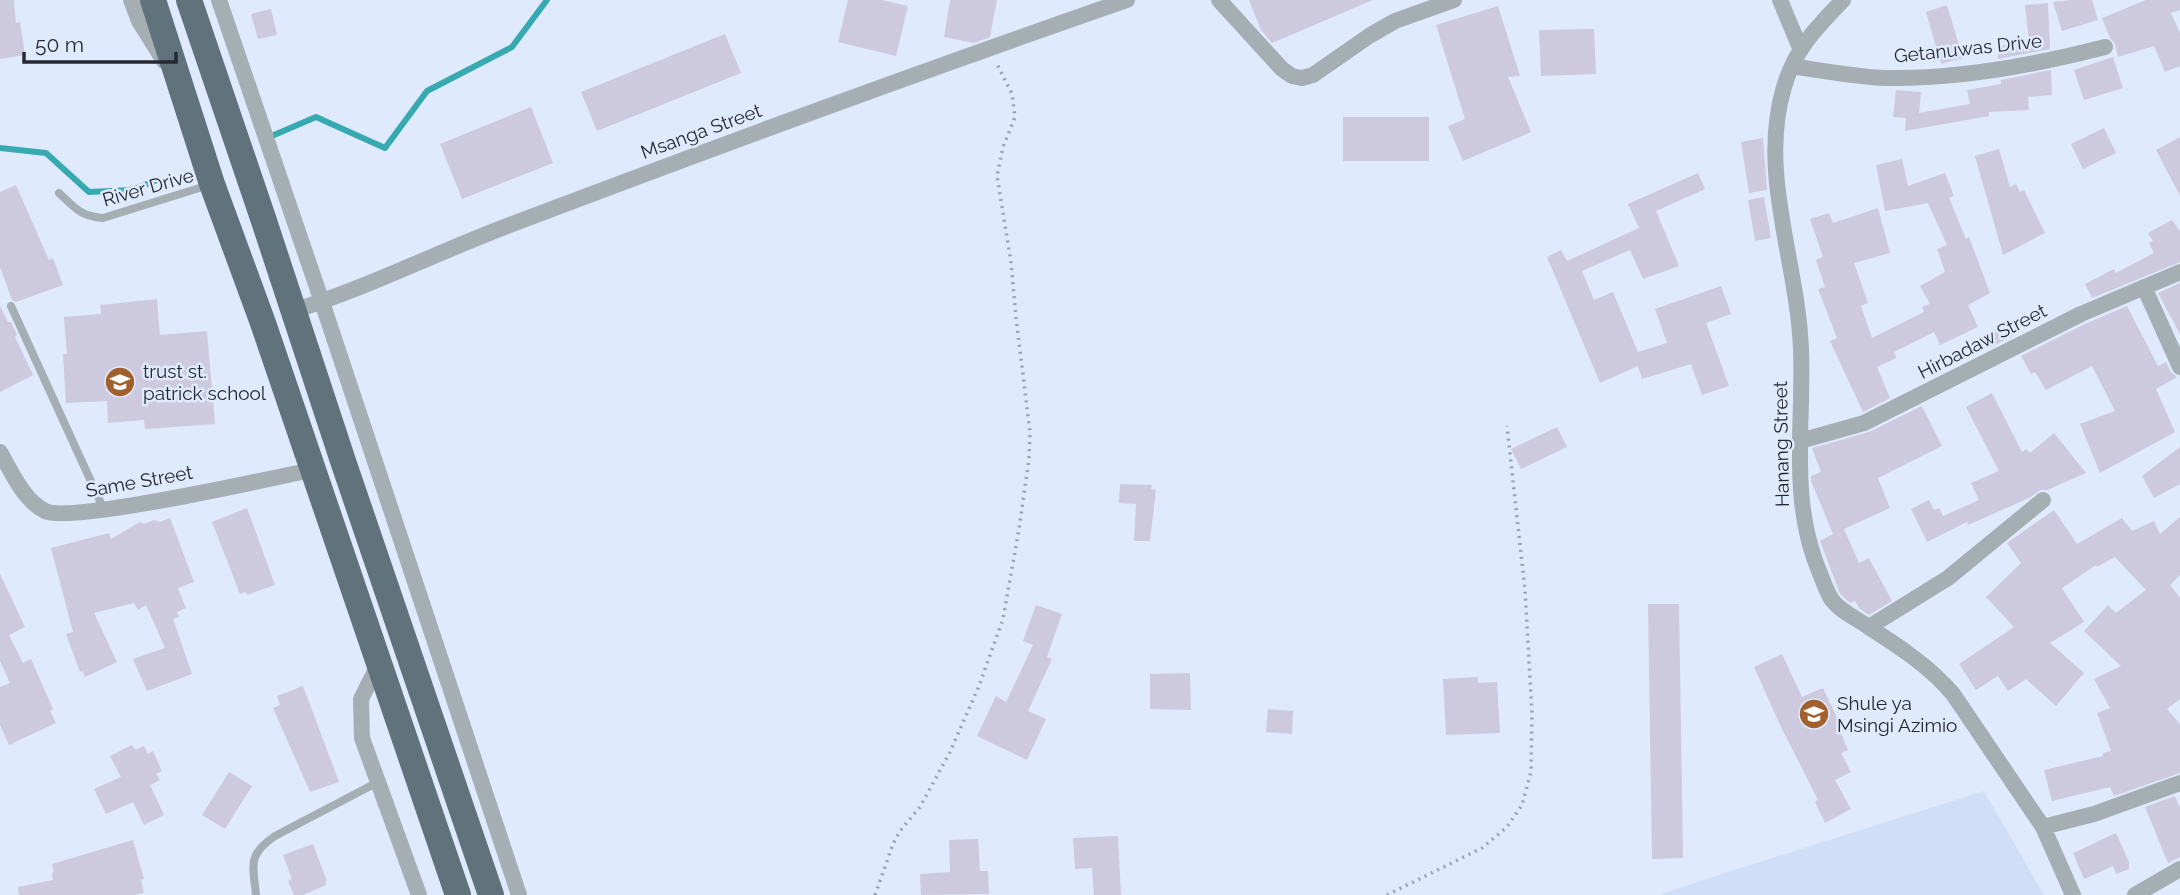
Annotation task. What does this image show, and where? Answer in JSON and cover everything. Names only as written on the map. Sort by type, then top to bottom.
[{"type":"highway","points":[[153,0],[212,184],[263,323],[458,895]]},
{"type":"highway","points":[[189,0],[491,895]]},
{"type":"street","points":[[131,0],[139,21],[184,93]]},
{"type":"street","points":[[219,0],[519,895]]},
{"type":"street","name":"Msanga Street","points":[[293,311],[322,302],[481,235],[988,48],[1127,0]]},
{"type":"street","points":[[1219,0],[1283,69],[1292,76],[1302,78],[1313,75],[1368,36],[1395,21],[1454,0]]},
{"type":"street","points":[[1780,0],[1800,48]]},
{"type":"street","name":"Hanang Street","points":[[1843,0],[1800,48],[1784,87],[1776,129],[1776,182],[1798,312],[1801,350],[1800,482],[1805,529],[1831,599],[1851,616],[1918,661],[1953,694],[2042,827],[2073,895]]},
{"type":"street","name":"Getanuwas Drive","points":[[1792,66],[1886,78],[1928,77],[2049,61],[2105,47]]},
{"type":"street","name":"Hirbadaw Street","points":[[1800,441],[1864,423],[2081,314],[2180,272]]},
{"type":"street","points":[[2144,287],[2180,367]]},
{"type":"street","name":"Same Street","points":[[0,452],[30,499],[46,512],[59,513],[104,510],[313,470]]},
{"type":"street","points":[[1869,627],[1948,578],[2043,500]]},
{"type":"street","points":[[378,665],[361,699],[362,738],[419,895]]},
{"type":"street","points":[[2042,827],[2094,814],[2180,783]]},
{"type":"street","points":[[2135,895],[2180,869]]},
{"type":"lane","name":"River Drive","points":[[59,193],[79,213],[103,218],[212,184]]},
{"type":"lane","points":[[11,306],[104,510]]},
{"type":"lane","points":[[257,895],[253,863],[260,846],[275,835],[378,782]]},
{"type":"path","points":[[875,895],[893,844],[920,807],[950,752],[979,686],[1003,619],[1029,459],[1030,432],[1012,262],[997,176],[1003,147],[1015,117],[1013,94],[988,48]]},
{"type":"path","points":[[1387,895],[1482,848],[1507,827],[1522,804],[1531,772],[1532,713],[1525,590],[1507,426]]},
{"type":"shaded area","points":[[1984,791],[2044,895],[1659,895],[1725,873]]},
{"type":"building","points":[[0,0],[14,0],[16,23],[20,22],[25,55],[0,59]]},
{"type":"building","points":[[848,0],[882,0],[908,6],[896,56],[838,42]]},
{"type":"building","points":[[950,0],[997,0],[990,37],[974,43],[944,37]]},
{"type":"building","points":[[1249,0],[1373,0],[1272,43],[1261,30]]},
{"type":"building","points":[[2092,0],[2098,20],[2062,31],[2053,2]]},
{"type":"building","points":[[2146,0],[2180,0],[2180,10],[2171,13],[2180,33],[2180,66],[2165,72],[2154,46],[2118,57],[2115,44],[2102,18]]},
{"type":"building","points":[[2048,3],[2050,49],[1998,59],[1997,46],[2029,42],[2025,5]]},
{"type":"building","points":[[1947,5],[1963,58],[1941,64],[1926,12]]},
{"type":"building","points":[[1498,6],[1520,76],[1508,77],[1531,132],[1463,161],[1448,126],[1465,119],[1436,25]]},
{"type":"building","points":[[271,9],[277,35],[258,39],[251,14]]},
{"type":"building","points":[[1594,29],[1596,74],[1541,76],[1539,30]]},
{"type":"building","points":[[725,34],[741,73],[597,131],[581,92]]},
{"type":"building","points":[[2113,57],[2123,88],[2084,100],[2074,70]]},
{"type":"building","points":[[2051,70],[2052,95],[2028,97],[2029,110],[1989,112],[1989,116],[1905,131],[1906,118],[1893,117],[1896,90],[1921,92],[1919,113],[1970,104],[1967,90]]},
{"type":"building","points":[[531,107],[553,163],[462,199],[440,144]]},
{"type":"building","points":[[1343,117],[1429,117],[1429,161],[1343,161]]},
{"type":"building","points":[[2104,128],[2116,153],[2083,169],[2071,144]]},
{"type":"building","points":[[2180,137],[2180,196],[2156,150]]},
{"type":"building","points":[[1763,138],[1767,190],[1749,193],[1741,142]]},
{"type":"building","points":[[1999,149],[2010,187],[2016,184],[2020,192],[2024,190],[2045,233],[2003,255],[1975,156]]},
{"type":"building","points":[[1902,159],[1908,186],[1945,173],[1954,196],[1949,198],[1966,239],[1969,237],[1990,293],[1968,305],[1978,327],[1940,345],[1934,332],[1894,352],[1896,358],[1877,367],[1890,398],[1863,412],[1830,341],[1837,338],[1818,289],[1825,287],[1816,260],[1823,257],[1810,219],[1829,213],[1833,223],[1878,208],[1890,253],[1854,263],[1868,303],[1861,306],[1872,338],[1924,312],[1922,307],[1930,304],[1920,286],[1945,272],[1937,249],[1947,245],[1928,203],[1885,211],[1876,165]]},
{"type":"building","points":[[1698,173],[1705,189],[1656,211],[1679,266],[1643,279],[1630,250],[1582,271],[1594,300],[1613,292],[1638,352],[1667,343],[1655,309],[1721,286],[1731,314],[1706,323],[1729,386],[1702,395],[1691,364],[1642,379],[1638,366],[1600,383],[1547,257],[1561,250],[1567,261],[1639,228],[1628,204]]},
{"type":"building","points":[[16,185],[49,260],[53,258],[63,285],[16,302],[12,300],[0,267],[0,192]]},
{"type":"building","points":[[1764,197],[1771,238],[1755,241],[1748,200]]},
{"type":"building","points":[[2172,220],[2180,231],[2180,262],[2092,298],[2085,284],[2114,269],[2116,273],[2154,253],[2149,243],[2153,241],[2148,233]]},
{"type":"building","points":[[2180,283],[2180,334],[2158,293]]},
{"type":"building","points":[[157,299],[160,335],[207,331],[215,424],[145,429],[144,420],[108,423],[107,401],[66,403],[63,354],[67,354],[64,317],[101,314],[100,305]]},
{"type":"building","points":[[0,306],[8,322],[11,322],[33,375],[0,392]]},
{"type":"building","points":[[2127,306],[2158,366],[2166,362],[2177,377],[2156,389],[2175,432],[2100,473],[2080,424],[2115,411],[2092,366],[2046,390],[2035,372],[2031,374],[2021,356]]},
{"type":"building","points":[[2007,323],[2013,336],[1989,348],[1983,336]]},
{"type":"building","points":[[1992,393],[2022,452],[2026,449],[2030,453],[2054,433],[2086,473],[2047,490],[2041,490],[1968,525],[1967,522],[1927,542],[1911,509],[1929,500],[1934,510],[1939,508],[1943,516],[1979,500],[1971,483],[1999,471],[1966,407]]},
{"type":"building","points":[[1922,406],[1942,446],[1878,478],[1890,508],[1833,534],[1811,481],[1811,476],[1821,472],[1812,448],[1869,432]]},
{"type":"building","points":[[1557,427],[1567,447],[1521,469],[1511,449]]},
{"type":"building","points":[[2180,447],[2180,484],[2154,498],[2142,476]]},
{"type":"building","points":[[1120,484],[1152,485],[1151,489],[1156,490],[1150,541],[1134,541],[1136,504],[1119,503]]},
{"type":"building","points":[[247,508],[275,585],[247,595],[246,592],[240,594],[212,522]]},
{"type":"building","points":[[2054,510],[2077,544],[2122,518],[2132,531],[2154,521],[2160,534],[2180,517],[2180,575],[2170,585],[2180,598],[2180,699],[2167,709],[2180,724],[2180,773],[2114,796],[2110,787],[2052,801],[2044,770],[2103,756],[2103,753],[2111,751],[2097,713],[2110,708],[2094,679],[2121,666],[2084,631],[2108,605],[2116,613],[2146,590],[2115,557],[2097,567],[2096,565],[2062,588],[2084,622],[2050,643],[2084,673],[2056,706],[2026,679],[2008,691],[1998,676],[1976,690],[1959,664],[2014,627],[1986,597],[2021,563],[2007,543]]},
{"type":"building","points":[[170,518],[194,582],[178,588],[186,608],[177,612],[179,617],[173,619],[192,674],[147,691],[133,659],[165,648],[146,605],[138,610],[134,603],[94,613],[117,662],[85,677],[83,671],[80,672],[66,634],[73,632],[51,548],[109,533],[111,539],[140,522],[160,522]]},
{"type":"building","points":[[1844,529],[1859,563],[1869,558],[1892,601],[1869,615],[1860,609],[1855,601],[1850,603],[1840,594],[1820,541]]},
{"type":"building","points":[[0,574],[25,627],[9,635],[23,663],[31,659],[53,709],[50,711],[56,723],[9,745],[0,725],[0,687],[10,683],[0,661]]},
{"type":"building","points":[[1648,604],[1679,604],[1683,858],[1652,859]]},
{"type":"building","points":[[1036,605],[1062,614],[1047,657],[1052,659],[1028,711],[1046,719],[1027,760],[977,736],[996,696],[1006,702],[1033,645],[1023,641]]},
{"type":"building","points":[[1782,654],[1802,697],[1823,688],[1848,750],[1841,753],[1851,772],[1835,780],[1851,809],[1825,823],[1815,802],[1818,800],[1754,667]]},
{"type":"building","points":[[1190,673],[1191,710],[1150,709],[1150,674]]},
{"type":"building","points":[[1478,677],[1478,683],[1497,682],[1500,733],[1446,735],[1443,679]]},
{"type":"building","points":[[303,686],[339,782],[310,792],[273,708],[280,705],[277,696]]},
{"type":"building","points":[[1268,709],[1293,711],[1292,734],[1266,732]]},
{"type":"building","points":[[132,745],[135,750],[144,746],[148,754],[153,751],[162,771],[156,774],[160,780],[150,785],[164,815],[144,825],[133,802],[106,814],[94,789],[121,777],[110,756]]},
{"type":"building","points":[[229,772],[252,786],[225,829],[202,815]]},
{"type":"building","points":[[2175,796],[2180,808],[2180,857],[2168,863],[2145,807]]},
{"type":"building","points":[[2116,833],[2129,862],[2129,869],[2116,874],[2113,866],[2084,879],[2073,853]]},
{"type":"building","points":[[1118,836],[1121,895],[1094,895],[1092,868],[1075,869],[1073,838]]},
{"type":"building","points":[[978,839],[980,871],[988,871],[989,894],[921,895],[920,874],[950,872],[949,840]]},
{"type":"building","points":[[133,840],[144,879],[141,880],[144,893],[19,895],[18,887],[53,880],[52,864]]},
{"type":"building","points":[[313,844],[327,881],[326,885],[303,895],[294,895],[288,881],[292,879],[283,855]]},
{"type":"waterway","points":[[274,135],[316,117],[385,148],[427,91],[512,47],[547,0]]},
{"type":"waterway","points":[[0,148],[46,153],[89,192],[132,190],[155,181]]},
{"type":"place","name":"trust st. patrick school","points":[[120,382]]},
{"type":"place","name":"Shule ya Msingi Azimio","points":[[1814,714]]}]
